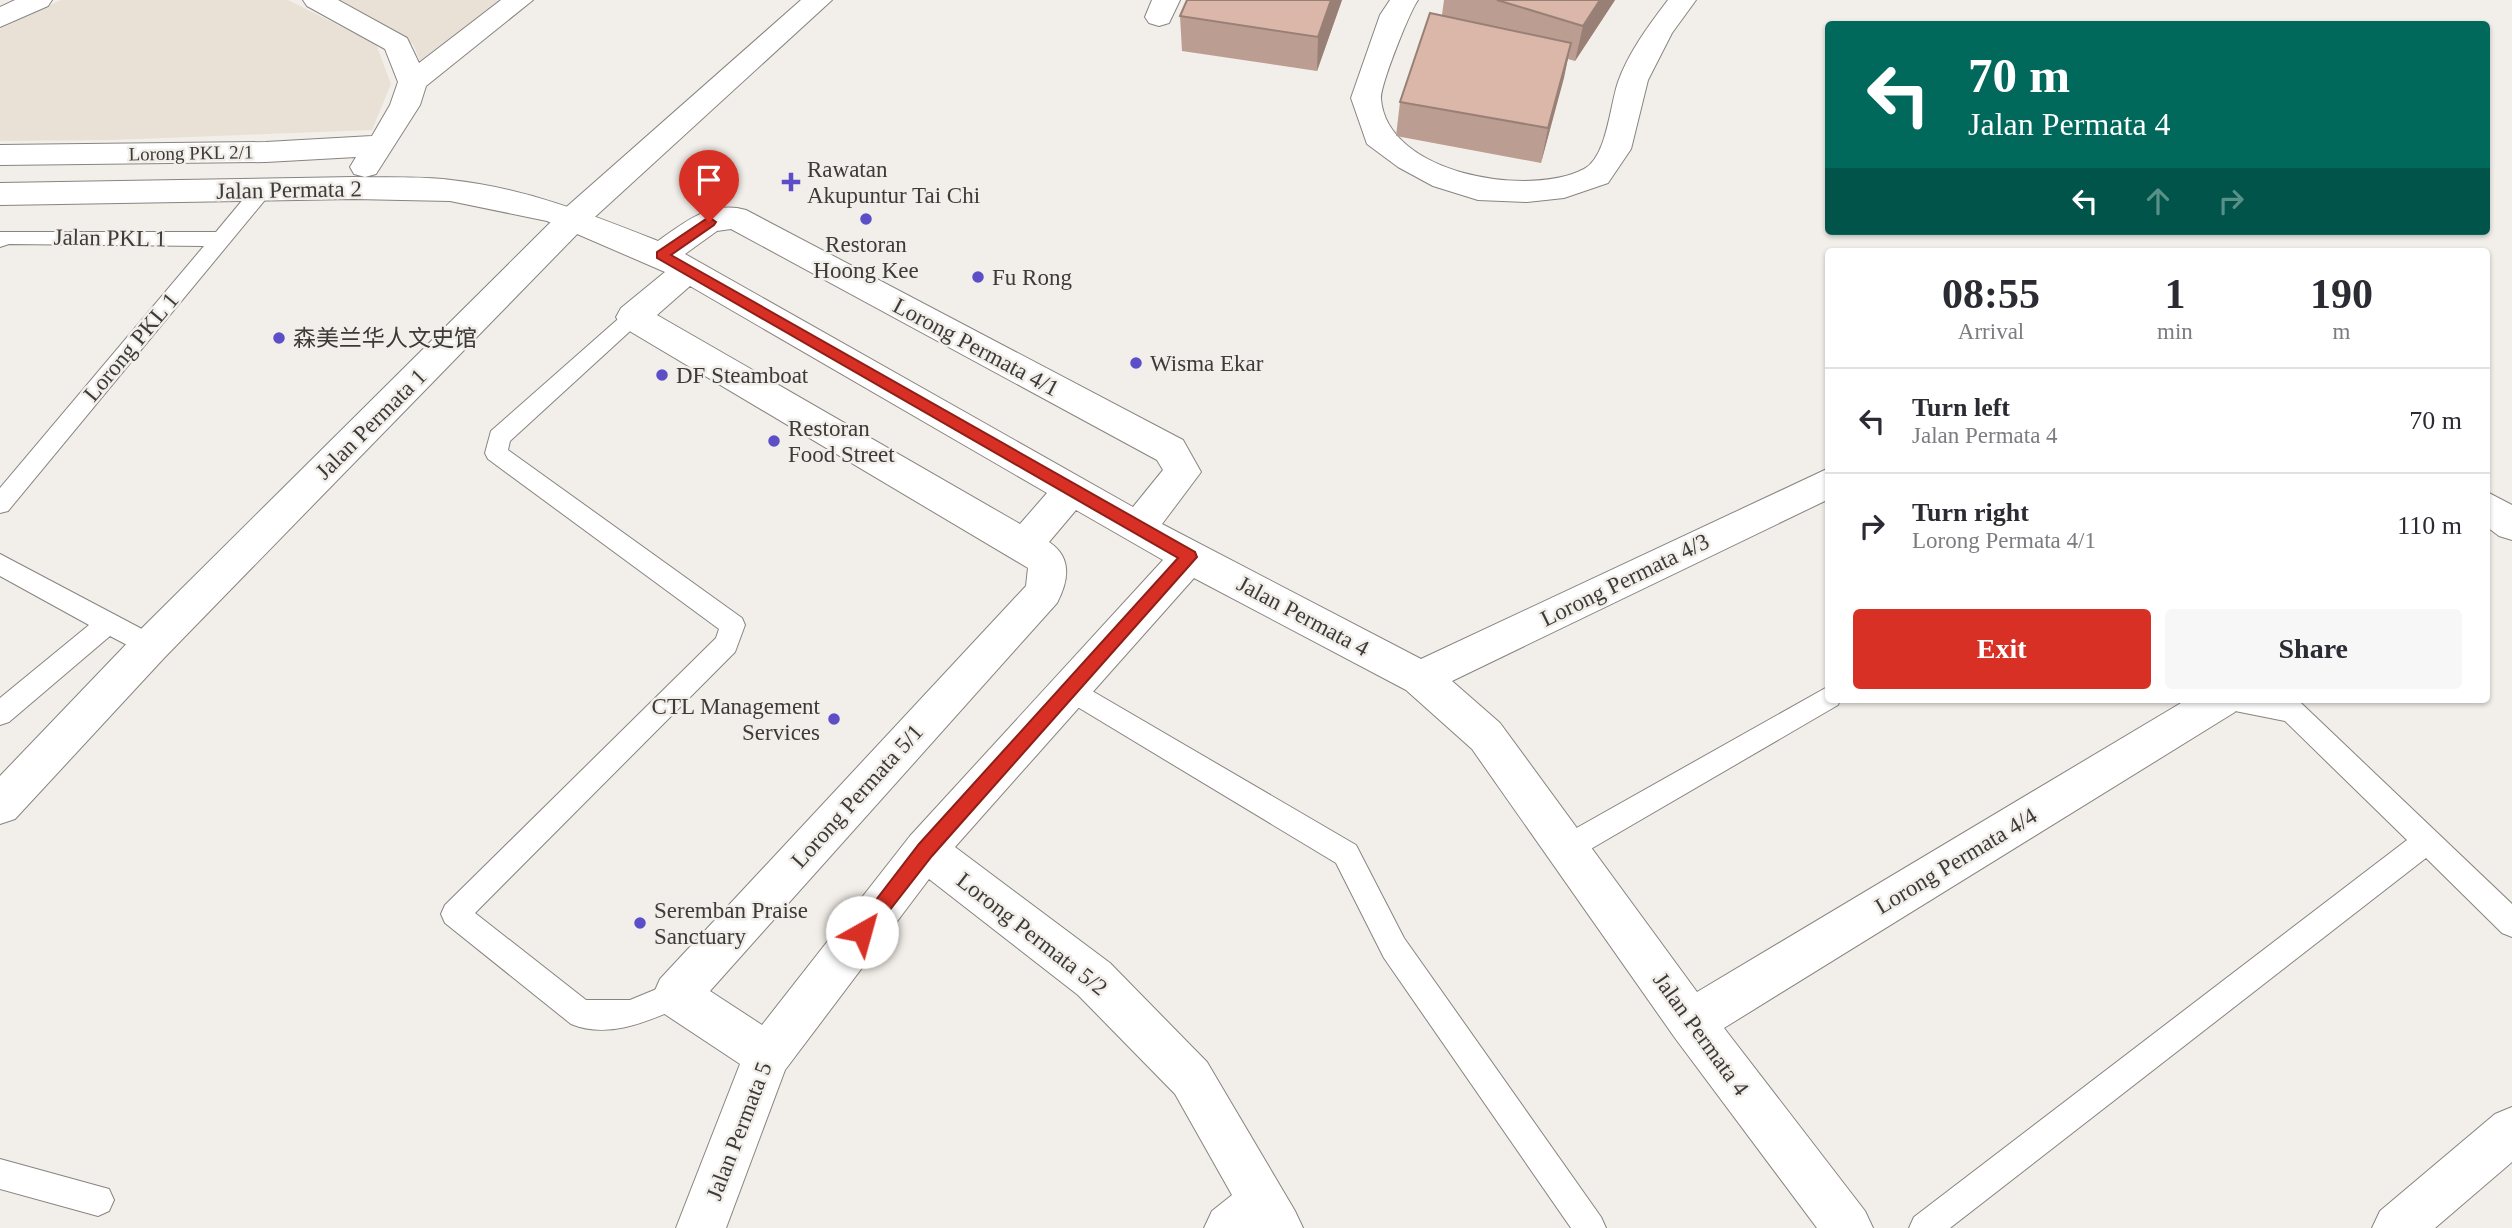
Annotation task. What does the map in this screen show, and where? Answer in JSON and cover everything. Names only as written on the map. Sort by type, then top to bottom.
[{"type":"street","points":[[0,18],[38,0]]},
{"type":"street","points":[[317,0],[397,44],[413,82]]},
{"type":"street","points":[[354,188],[405,104],[413,82],[519,0]]},
{"type":"street","name":"Jalan Permata 1","points":[[0,805],[150,646],[574,218],[818,0]]},
{"type":"street","points":[[1404,0],[1394,15],[1366,99],[1378,137],[1409,160],[1444,179],[1478,189],[1527,191],[1564,187],[1597,176],[1616,149],[1633,80],[1659,32],[1682,0]]},
{"type":"street","name":"Lorong PKL 2/1","points":[[0,155],[266,152],[381,146]]},
{"type":"street","name":"Jalan Permata 2","points":[[0,194],[354,188],[450,190],[527,204],[574,218]]},
{"type":"street","name":"Jalan Permata 4","points":[[574,218],[675,263],[1189,557],[1420,678],[1486,736],[1691,1022],[1848,1228]]},
{"type":"street","name":"Lorong Permata 4/1","points":[[675,263],[709,222],[735,218],[1170,450],[1183,472],[1138,527]]},
{"type":"street","points":[[675,263],[633,317],[1024,545],[1071,490]]},
{"type":"street","name":"Lorong Permata 4/3","points":[[1420,678],[1825,484]]},
{"type":"street","points":[[2490,509],[2512,525]]},
{"type":"street","name":"Lorong Permata 5/1","points":[[676,995],[1044,592],[1048,561],[1024,545]]},
{"type":"street","name":"Jalan Permata 5","points":[[701,1228],[767,1055],[925,850],[1189,557]]},
{"type":"street","name":"Lorong Permata 4/4","points":[[1691,1022],[2216,703]]},
{"type":"street","name":"Lorong Permata 5/2","points":[[925,850],[1094,979],[1191,1078],[1257,1219]]},
{"type":"street","points":[[676,995],[767,1055]]},
{"type":"street","points":[[2397,1228],[2512,1130]]},
{"type":"lane","name":"Lorong PKL 1","points":[[0,504],[262,190]]},
{"type":"lane","name":"Jalan PKL 1","points":[[0,240],[6,237],[221,239]]},
{"type":"lane","points":[[633,317],[499,436],[496,453],[733,625],[726,644],[455,914],[581,1014],[630,1014],[676,995]]},
{"type":"lane","points":[[0,564],[150,646]]},
{"type":"lane","points":[[0,713],[107,624]]},
{"type":"lane","points":[[1070,690],[1346,854],[1394,948],[1590,1228]]},
{"type":"lane","points":[[1567,848],[1825,699]]},
{"type":"lane","points":[[2247,703],[2292,711],[2512,923]]},
{"type":"lane","points":[[1925,1228],[2427,841]]},
{"type":"lane","points":[[0,1174],[98,1200]]},
{"type":"shaded area","points":[[61,0],[288,0],[376,44],[391,84],[372,130],[110,140],[0,141],[0,29]]},
{"type":"shaded area","points":[[333,0],[508,0],[422,65],[413,44]]},
{"type":"building","points":[[1187,0],[1331,0],[1318,37],[1180,16]]},
{"type":"building","points":[[1497,0],[1600,0],[1583,26]]},
{"type":"building","points":[[1430,13],[1571,43],[1548,128],[1400,102]]},
{"type":"place","name":"Rawatan Akupuntur Tai Chi","points":[[791,182]]},
{"type":"place","name":"Restoran Hoong Kee","points":[[866,219]]},
{"type":"place","name":"Fu Rong","points":[[978,277]]},
{"type":"place","name":"森美兰华人文史馆","points":[[279,338]]},
{"type":"place","name":"Wisma Ekar","points":[[1136,363]]},
{"type":"place","name":"DF Steamboat","points":[[662,375]]},
{"type":"place","name":"Restoran Food Street","points":[[774,441]]},
{"type":"place","name":"CTL Management Services","points":[[834,719]]},
{"type":"place","name":"Seremban Praise Sanctuary","points":[[640,923]]},
{"type":"route","points":[[709,222],[661,255],[1189,557],[925,850],[862,932]]}]
